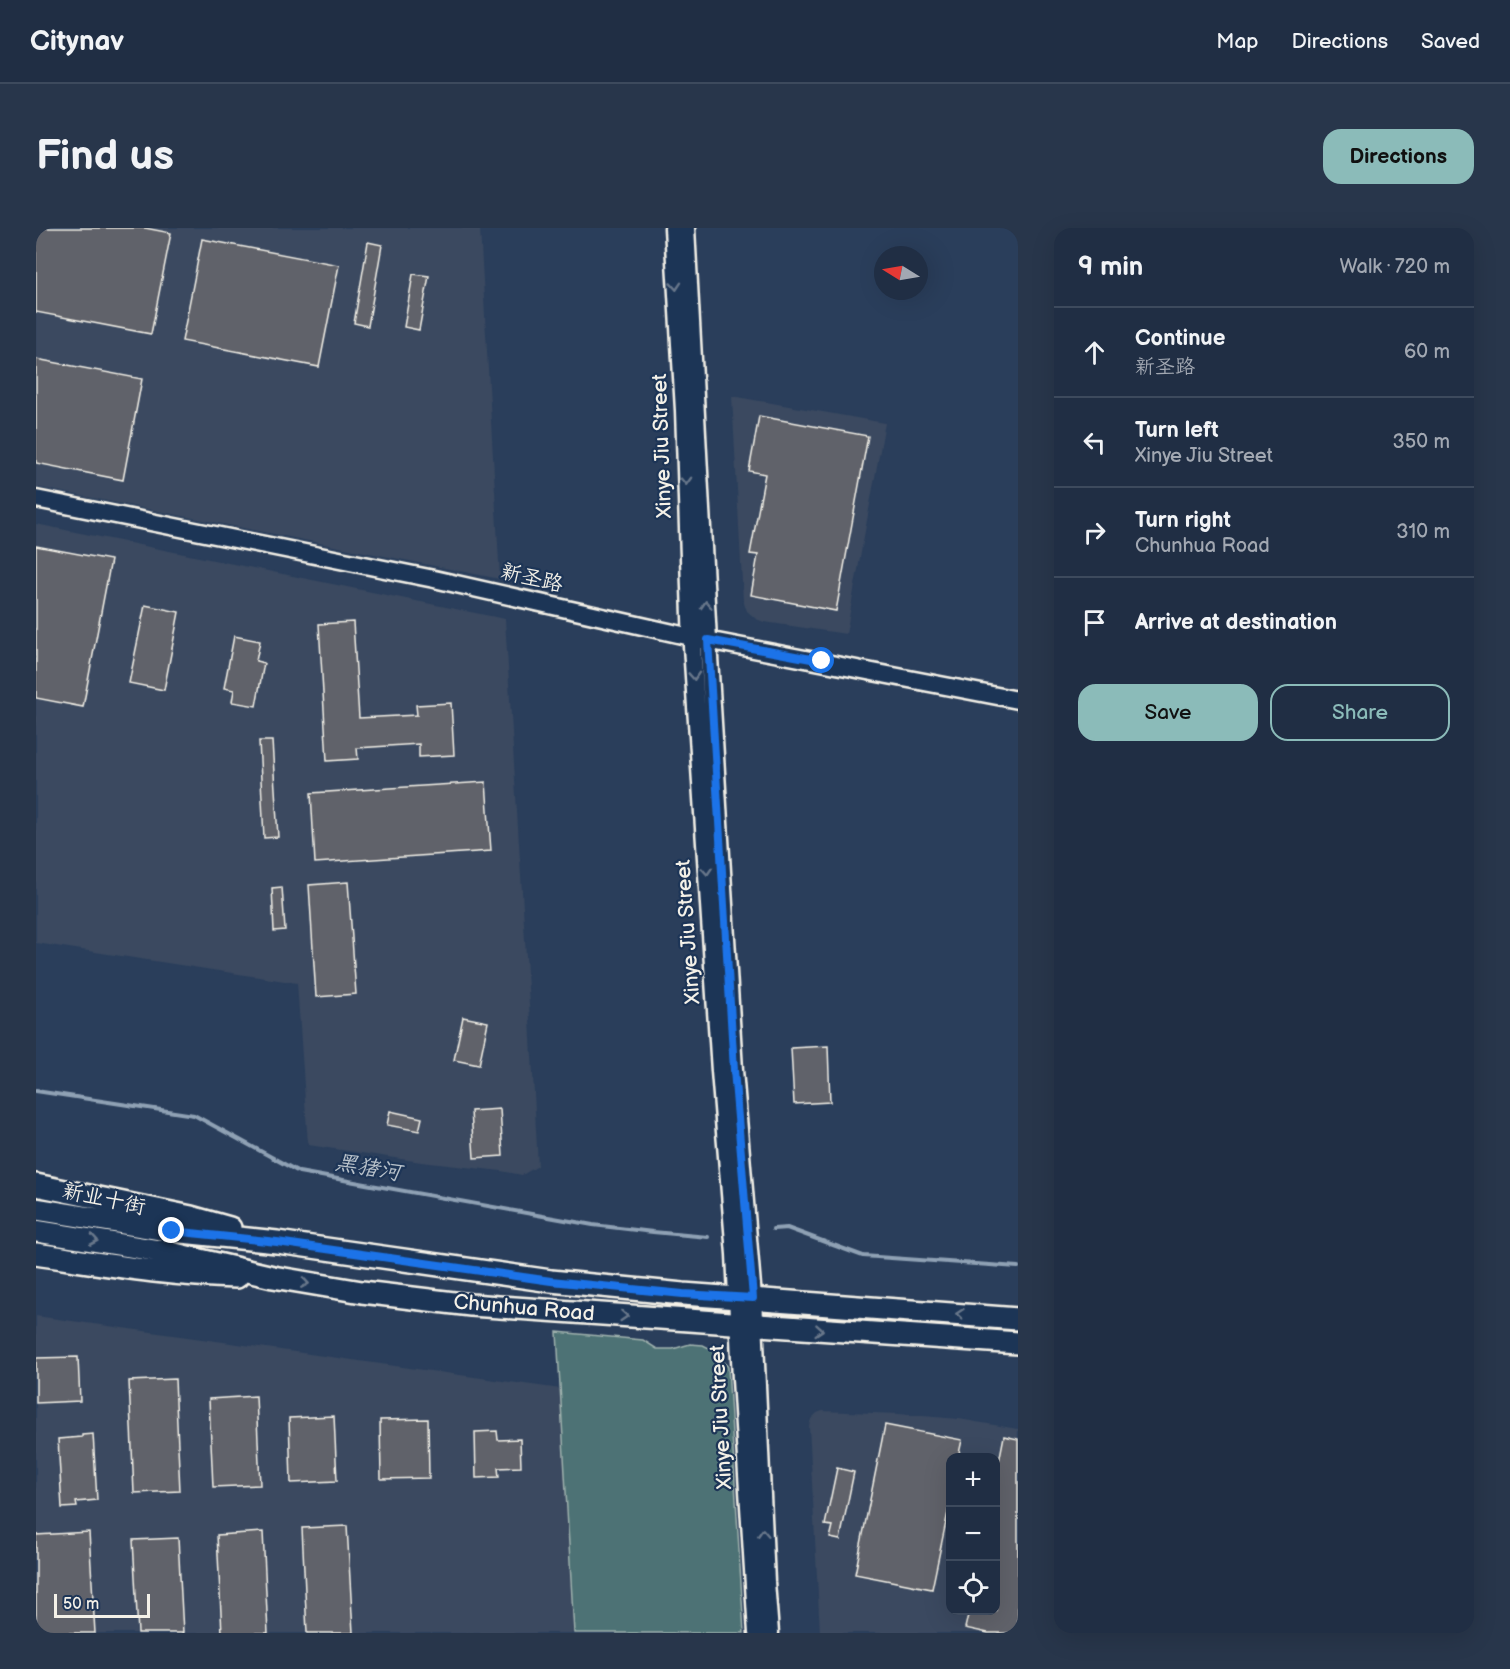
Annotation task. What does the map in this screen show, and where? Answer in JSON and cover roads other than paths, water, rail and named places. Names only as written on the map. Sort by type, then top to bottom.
[{"type":"main road","name":"新业十街","points":[[36,1185],[191,1217],[277,1242]]},
{"type":"main road","name":"Chunhua Road","points":[[36,1209],[172,1231],[277,1242],[551,1281],[1018,1319]]},
{"type":"main road","name":"Chunhua Road","points":[[36,1230],[166,1252],[273,1277],[362,1292],[471,1305],[1018,1343]]},
{"type":"main road","points":[[36,1254],[165,1274],[273,1277]]},
{"type":"street","name":"Xinye Jiu Street","points":[[673,228],[700,643],[734,1070],[757,1633]]},
{"type":"street","name":"Xinye Jiu Street","points":[[686,228],[700,643]]},
{"type":"street","name":"新圣路","points":[[36,499],[434,579],[700,643],[1018,700]]},
{"type":"street","name":"新圣路","points":[[36,510],[700,643],[1018,710]]},
{"type":"street","name":"Xinye Jiu Street","points":[[746,1325],[770,1633]]},
{"type":"waterway","name":"黑猪河","points":[[36,1091],[194,1115],[299,1172],[593,1225],[708,1237]]},
{"type":"waterway","points":[[773,1229],[787,1228],[863,1256],[1018,1267]]}]
